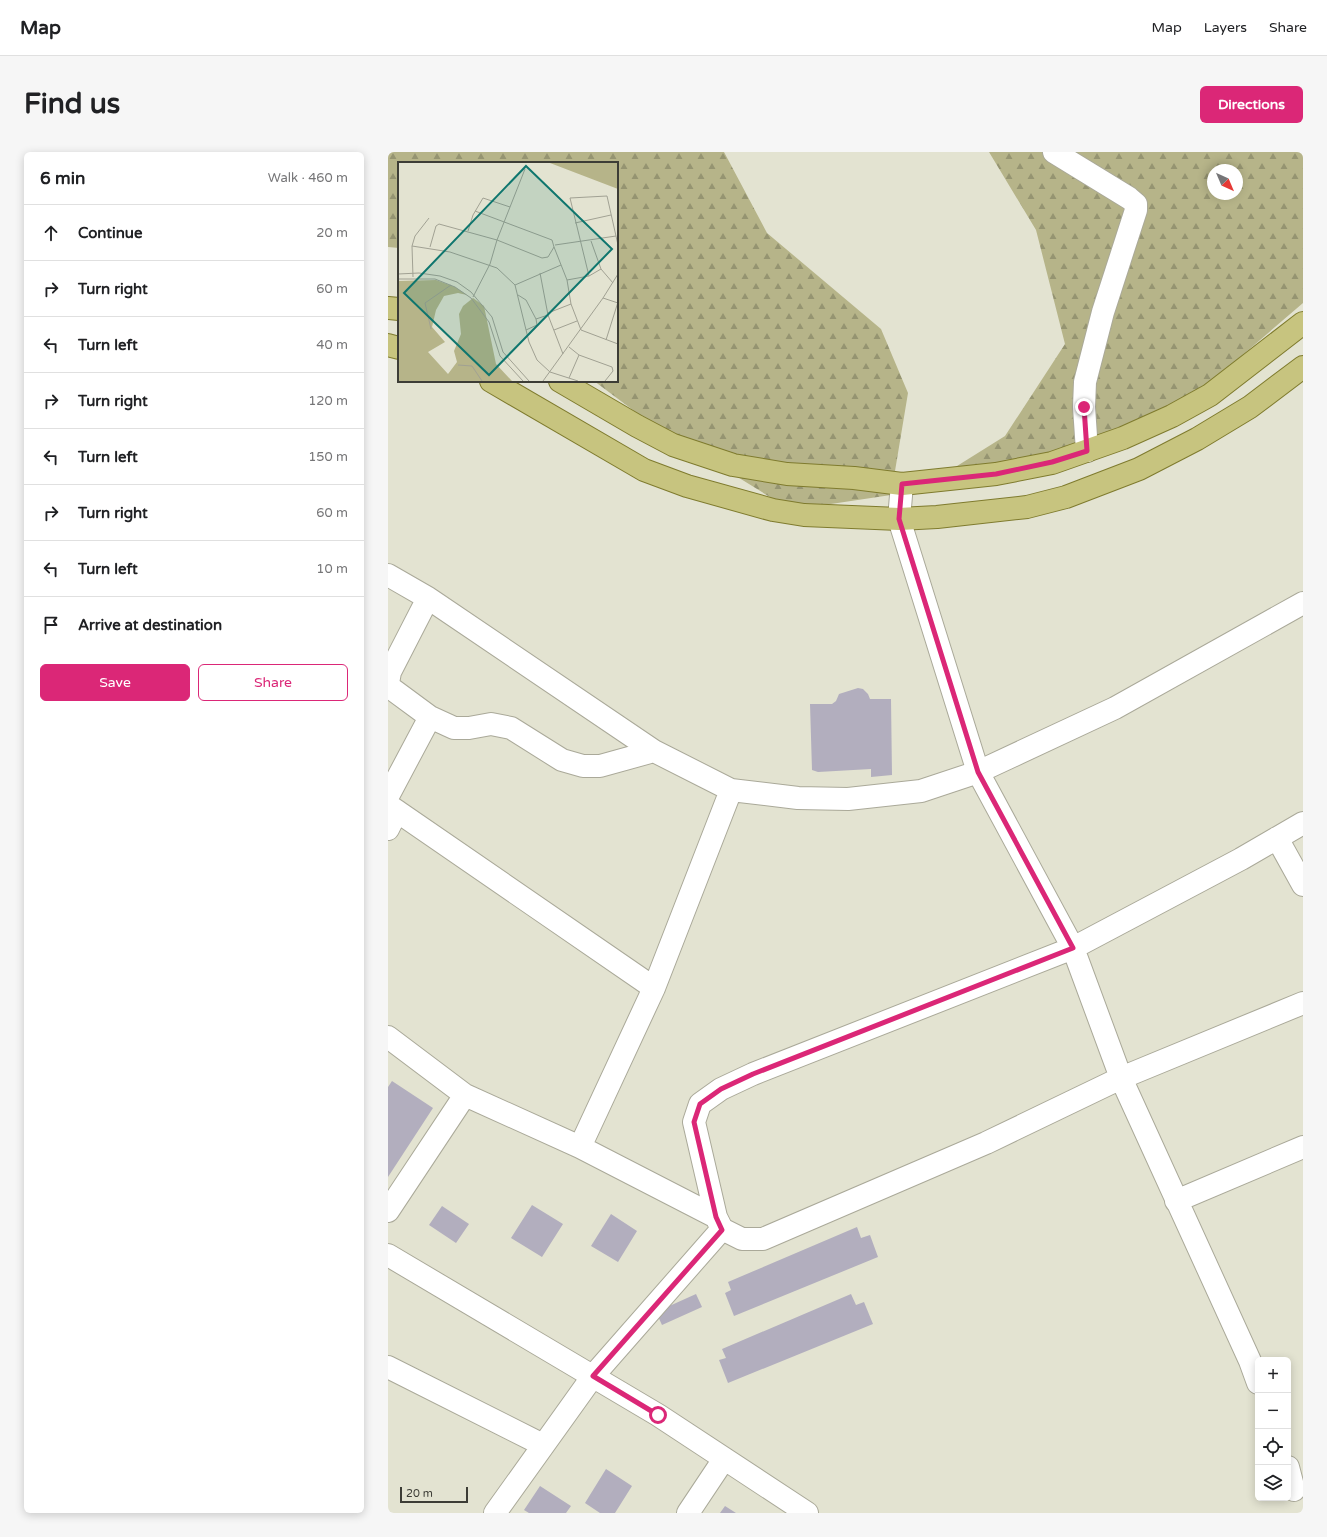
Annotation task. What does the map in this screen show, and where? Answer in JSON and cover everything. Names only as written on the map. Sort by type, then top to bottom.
[{"type":"main road","points":[[388,308],[398,310]]},
{"type":"main road","points":[[562,382],[636,426],[673,445],[733,465],[787,474],[854,478],[902,484],[996,474],[1052,462],[1123,438],[1172,416],[1210,395],[1303,323]]},
{"type":"main road","points":[[388,345],[398,348]]},
{"type":"main road","points":[[493,382],[644,470],[687,486],[758,506],[804,515],[899,519],[937,517],[1028,507],[1066,497],[1139,469],[1197,439],[1250,407],[1303,367]]},
{"type":"street","points":[[1054,152],[1129,198],[1136,204],[1136,210],[1103,312],[1085,382],[1084,407],[1087,451]]},
{"type":"street","points":[[902,484],[899,519],[978,772],[1073,948],[1121,1078],[1255,1375]]},
{"type":"street","points":[[388,575],[428,598],[654,752],[731,790],[798,798],[848,799],[921,791],[978,772],[1115,708],[1303,603]]},
{"type":"street","points":[[388,683],[390,672],[428,598]]},
{"type":"street","points":[[388,686],[430,717],[454,728],[469,728],[491,724],[511,728],[562,760],[583,766],[600,766],[654,752]]},
{"type":"street","points":[[430,717],[390,810],[654,988]]},
{"type":"street","points":[[580,1147],[654,988],[731,790]]},
{"type":"street","points":[[719,1223],[694,1122],[700,1104],[721,1089],[753,1074],[1073,948],[1303,824]]},
{"type":"street","points":[[1277,838],[1303,885]]},
{"type":"street","points":[[388,1037],[465,1095],[580,1147],[719,1223],[742,1239],[763,1239],[986,1143],[1121,1078],[1303,1003]]},
{"type":"street","points":[[388,1211],[465,1095]]},
{"type":"street","points":[[1176,1201],[1303,1147]]},
{"type":"street","points":[[495,1513],[593,1376],[719,1223]]},
{"type":"street","points":[[388,1255],[658,1415],[807,1513]]},
{"type":"street","points":[[388,1367],[543,1445]]},
{"type":"street","points":[[688,1513],[724,1459]]},
{"type":"street","points":[[1291,1478],[1294,1490]]},
{"type":"green space","points":[[388,152],[724,152],[767,233],[881,329],[908,393],[891,495],[791,510],[653,425],[595,382],[618,382],[618,162],[398,162],[398,248],[388,247]]},
{"type":"green space","points":[[989,152],[1303,152],[1303,303],[1196,395],[1051,459],[941,476],[1005,436],[1065,344],[1036,230]]},
{"type":"building","points":[[858,688],[863,689],[868,694],[870,699],[891,699],[892,775],[871,777],[871,769],[818,772],[812,770],[810,704],[832,704],[836,701],[839,694]]},
{"type":"building","points":[[392,1081],[433,1108],[388,1177],[388,1087]]},
{"type":"building","points":[[532,1205],[563,1224],[542,1257],[511,1238]]},
{"type":"building","points":[[442,1206],[469,1224],[456,1243],[429,1225]]},
{"type":"building","points":[[611,1214],[637,1231],[618,1262],[591,1246]]},
{"type":"building","points":[[857,1227],[861,1238],[870,1235],[878,1257],[734,1316],[725,1293],[731,1290],[728,1282]]},
{"type":"building","points":[[696,1294],[702,1307],[662,1325],[656,1312]]},
{"type":"building","points":[[851,1294],[856,1305],[864,1302],[873,1324],[728,1383],[719,1360],[726,1358],[722,1349]]},
{"type":"building","points":[[606,1469],[632,1486],[615,1513],[600,1513],[585,1503]]},
{"type":"building","points":[[540,1486],[571,1506],[566,1513],[529,1513],[524,1510]]},
{"type":"building","points":[[725,1506],[736,1513],[720,1513]]},
{"type":"route","points":[[658,1415],[593,1376],[722,1230],[716,1217],[694,1122],[700,1104],[721,1089],[753,1074],[1073,948],[978,772],[899,519],[902,484],[996,474],[1052,462],[1087,451],[1084,407]]}]
